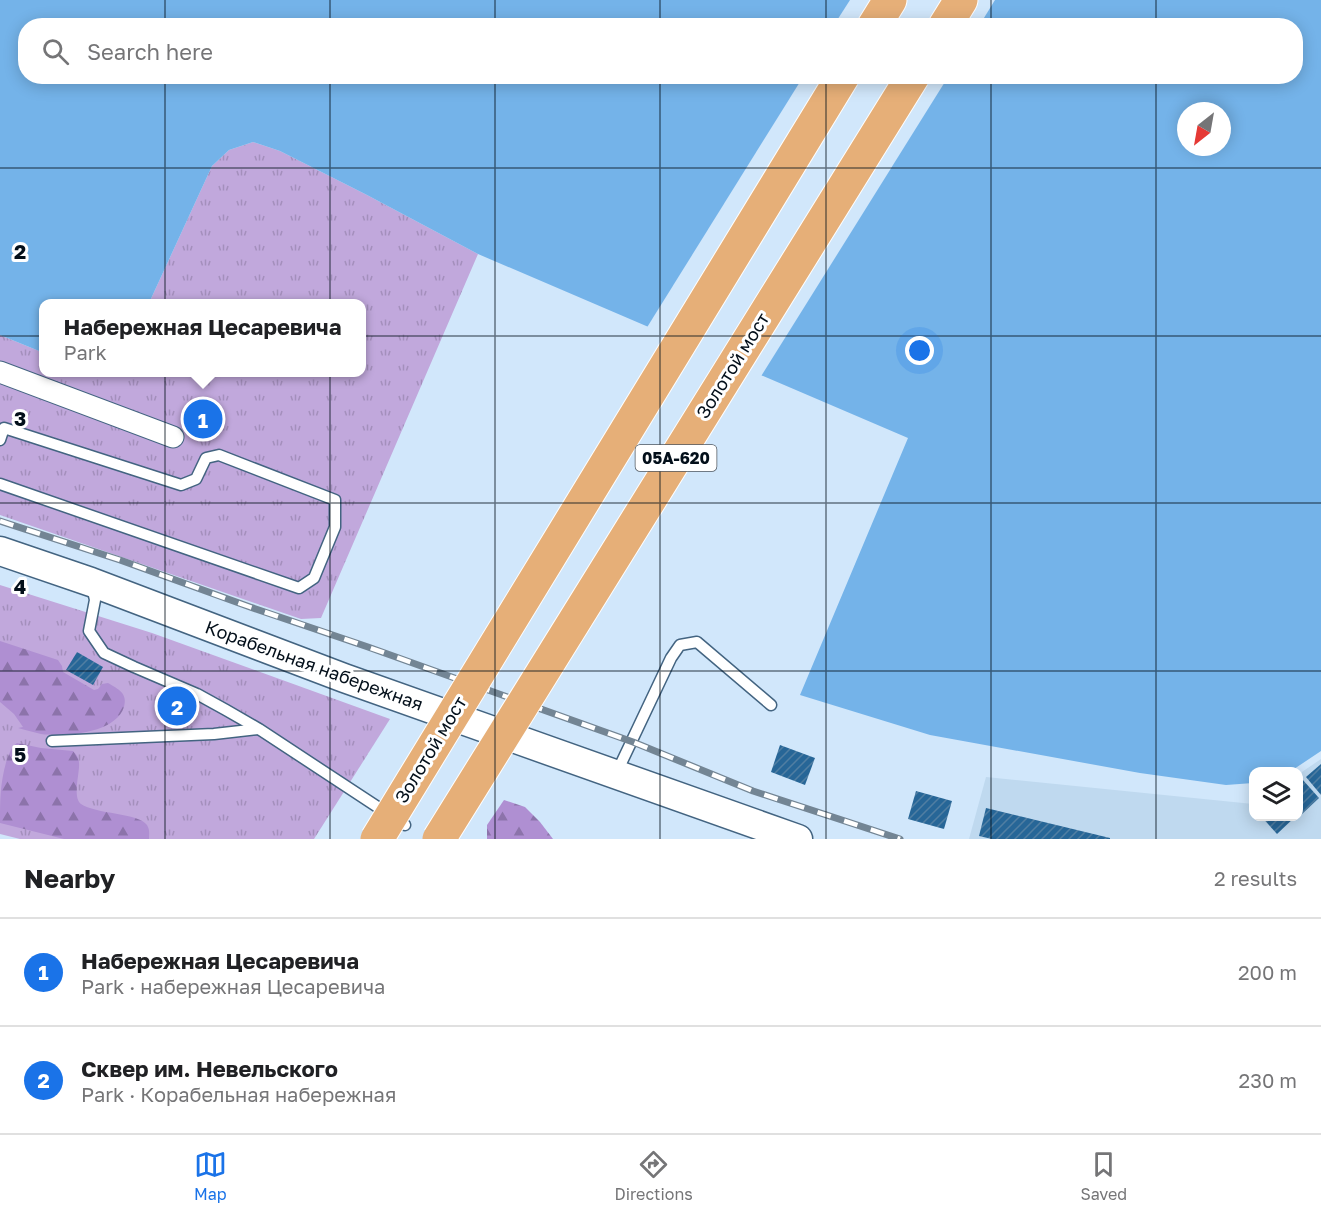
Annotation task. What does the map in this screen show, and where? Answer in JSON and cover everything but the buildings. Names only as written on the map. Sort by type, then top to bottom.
[{"type":"highway","points":[[879,18],[890,0]]},
{"type":"highway","points":[[950,18],[961,0]]},
{"type":"highway","name":"Золотой мост","points":[[391,832],[838,84]]},
{"type":"highway","name":"Золотой мост","points":[[439,839],[908,84]]},
{"type":"main road","name":"Корабельная набережная","points":[[0,551],[91,582],[344,678],[798,839]]},
{"type":"street","points":[[0,372],[173,437]]},
{"type":"lane","points":[[0,440],[2,427],[181,485],[196,480],[206,458],[219,455],[334,500],[335,527],[314,579],[299,588],[0,484]]},
{"type":"lane","points":[[91,582],[95,600],[89,631],[104,653],[197,694],[259,729],[391,832]]},
{"type":"lane","points":[[616,775],[671,658],[680,645],[697,642],[771,705]]},
{"type":"lane","points":[[52,741],[214,734],[259,729]]},
{"type":"shaded area","points":[[1321,759],[1321,839],[969,839],[986,777],[1249,804],[1249,821],[1303,821],[1303,771]]},
{"type":"green space","points":[[253,142],[280,151],[478,254],[321,618],[301,619],[0,515],[0,335],[39,351],[39,377],[366,377],[366,299],[151,299],[212,166],[229,150]]},
{"type":"green space","points":[[0,585],[152,633],[390,719],[314,839],[20,839],[0,834]]},
{"type":"green space","points":[[0,641],[58,660],[63,672],[94,690],[108,683],[115,687],[125,698],[124,707],[119,716],[100,728],[75,734],[41,734],[18,728],[23,727],[14,714],[0,702]]},
{"type":"green space","points":[[17,743],[73,751],[79,761],[78,801],[96,810],[142,821],[148,827],[149,839],[64,839],[0,823],[3,776],[7,759]]},
{"type":"green space","points":[[504,800],[525,807],[553,839],[487,839],[487,825]]},
{"type":"water","points":[[0,0],[1321,0],[1321,751],[1297,767],[1249,767],[1249,783],[1226,785],[1140,773],[930,735],[800,695],[908,438],[478,254],[280,151],[253,142],[229,150],[212,166],[151,299],[39,299],[39,351],[0,335]]},
{"type":"pier","points":[[850,0],[995,0],[984,18],[838,18]]},
{"type":"pier","points":[[799,84],[944,84],[760,378],[646,329]]},
{"type":"railway","points":[[0,521],[120,560],[368,647],[633,742],[753,791],[900,839]]},
{"type":"place","name":"Набережная Цесаревича","points":[[203,419]]},
{"type":"place","name":"Сквер им. Невельского","points":[[177,706]]}]
